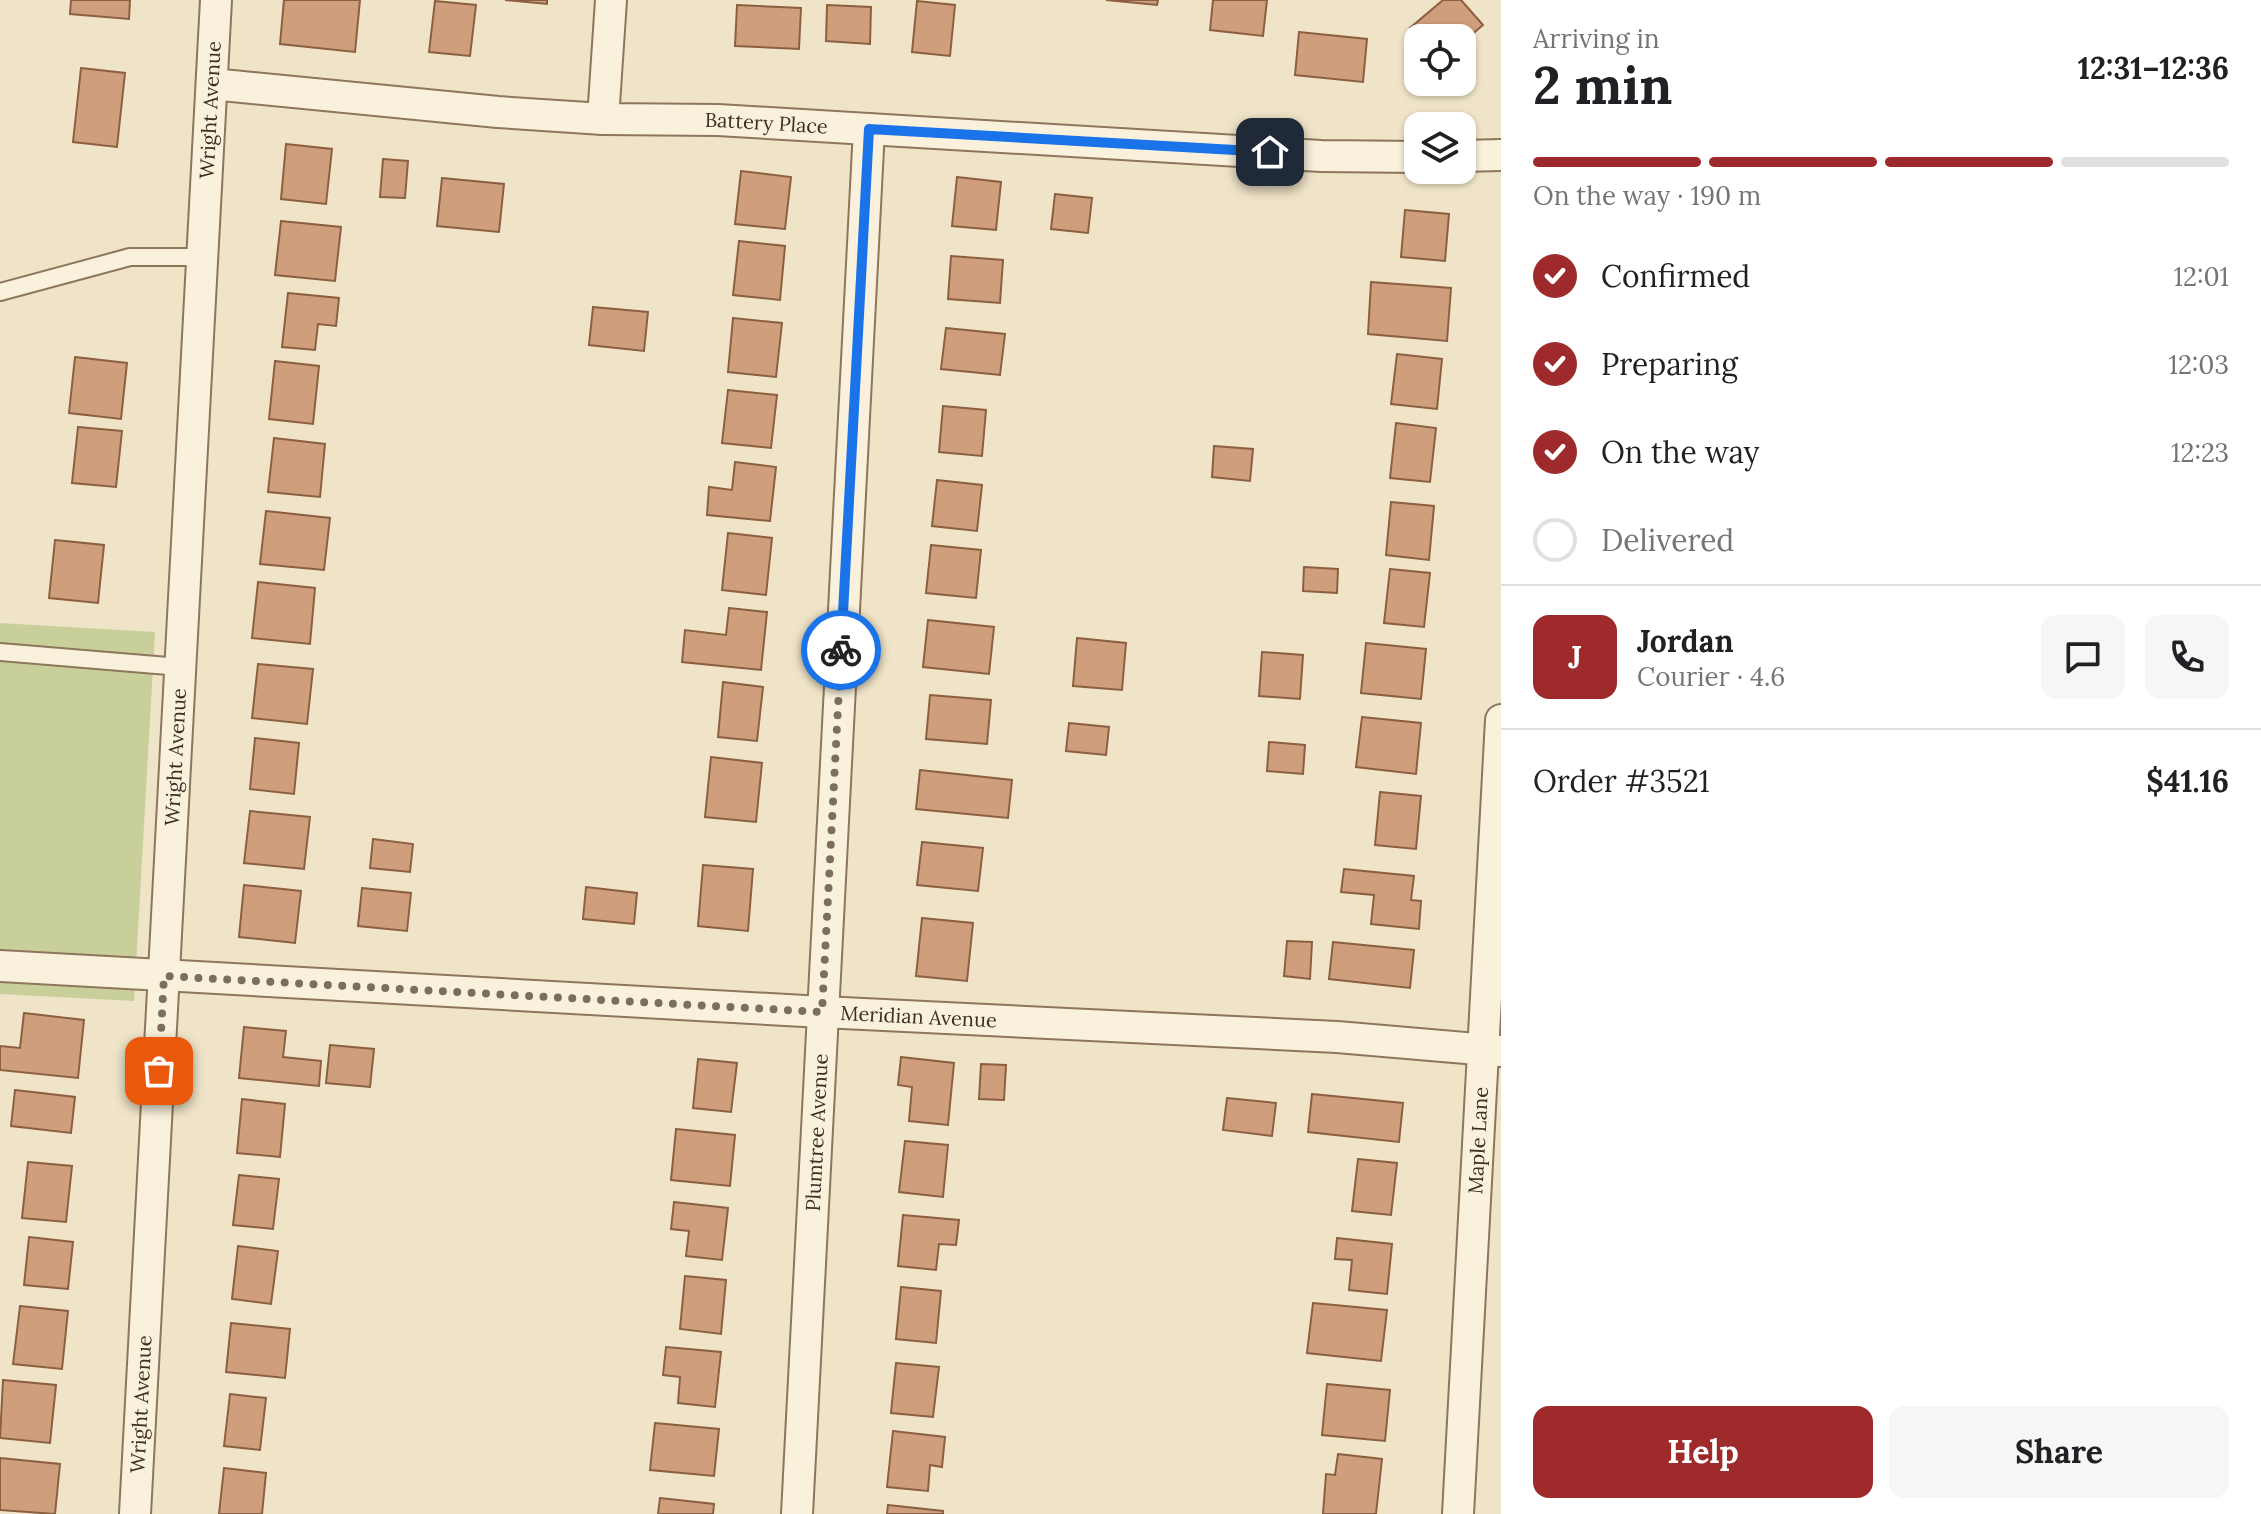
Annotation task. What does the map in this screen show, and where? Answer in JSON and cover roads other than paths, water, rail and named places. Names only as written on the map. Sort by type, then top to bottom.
[{"type":"street","name":"Wright Avenue","points":[[135,1514],[216,0]]},
{"type":"street","points":[[603,119],[611,0]]},
{"type":"street","name":"Battery Place","points":[[212,84],[603,119],[718,120],[1321,156],[1404,157]]},
{"type":"street","name":"Plumtree Avenue","points":[[797,1514],[869,129]]},
{"type":"street","points":[[1476,156],[1501,155]]},
{"type":"street","name":"Maple Lane","points":[[1458,1514],[1492,1051],[1501,720]]},
{"type":"street","name":"Meridian Avenue","points":[[0,966],[1337,1037],[1492,1051]]},
{"type":"lane","points":[[0,292],[130,257],[203,257]]},
{"type":"lane","points":[[0,652],[180,667]]}]
